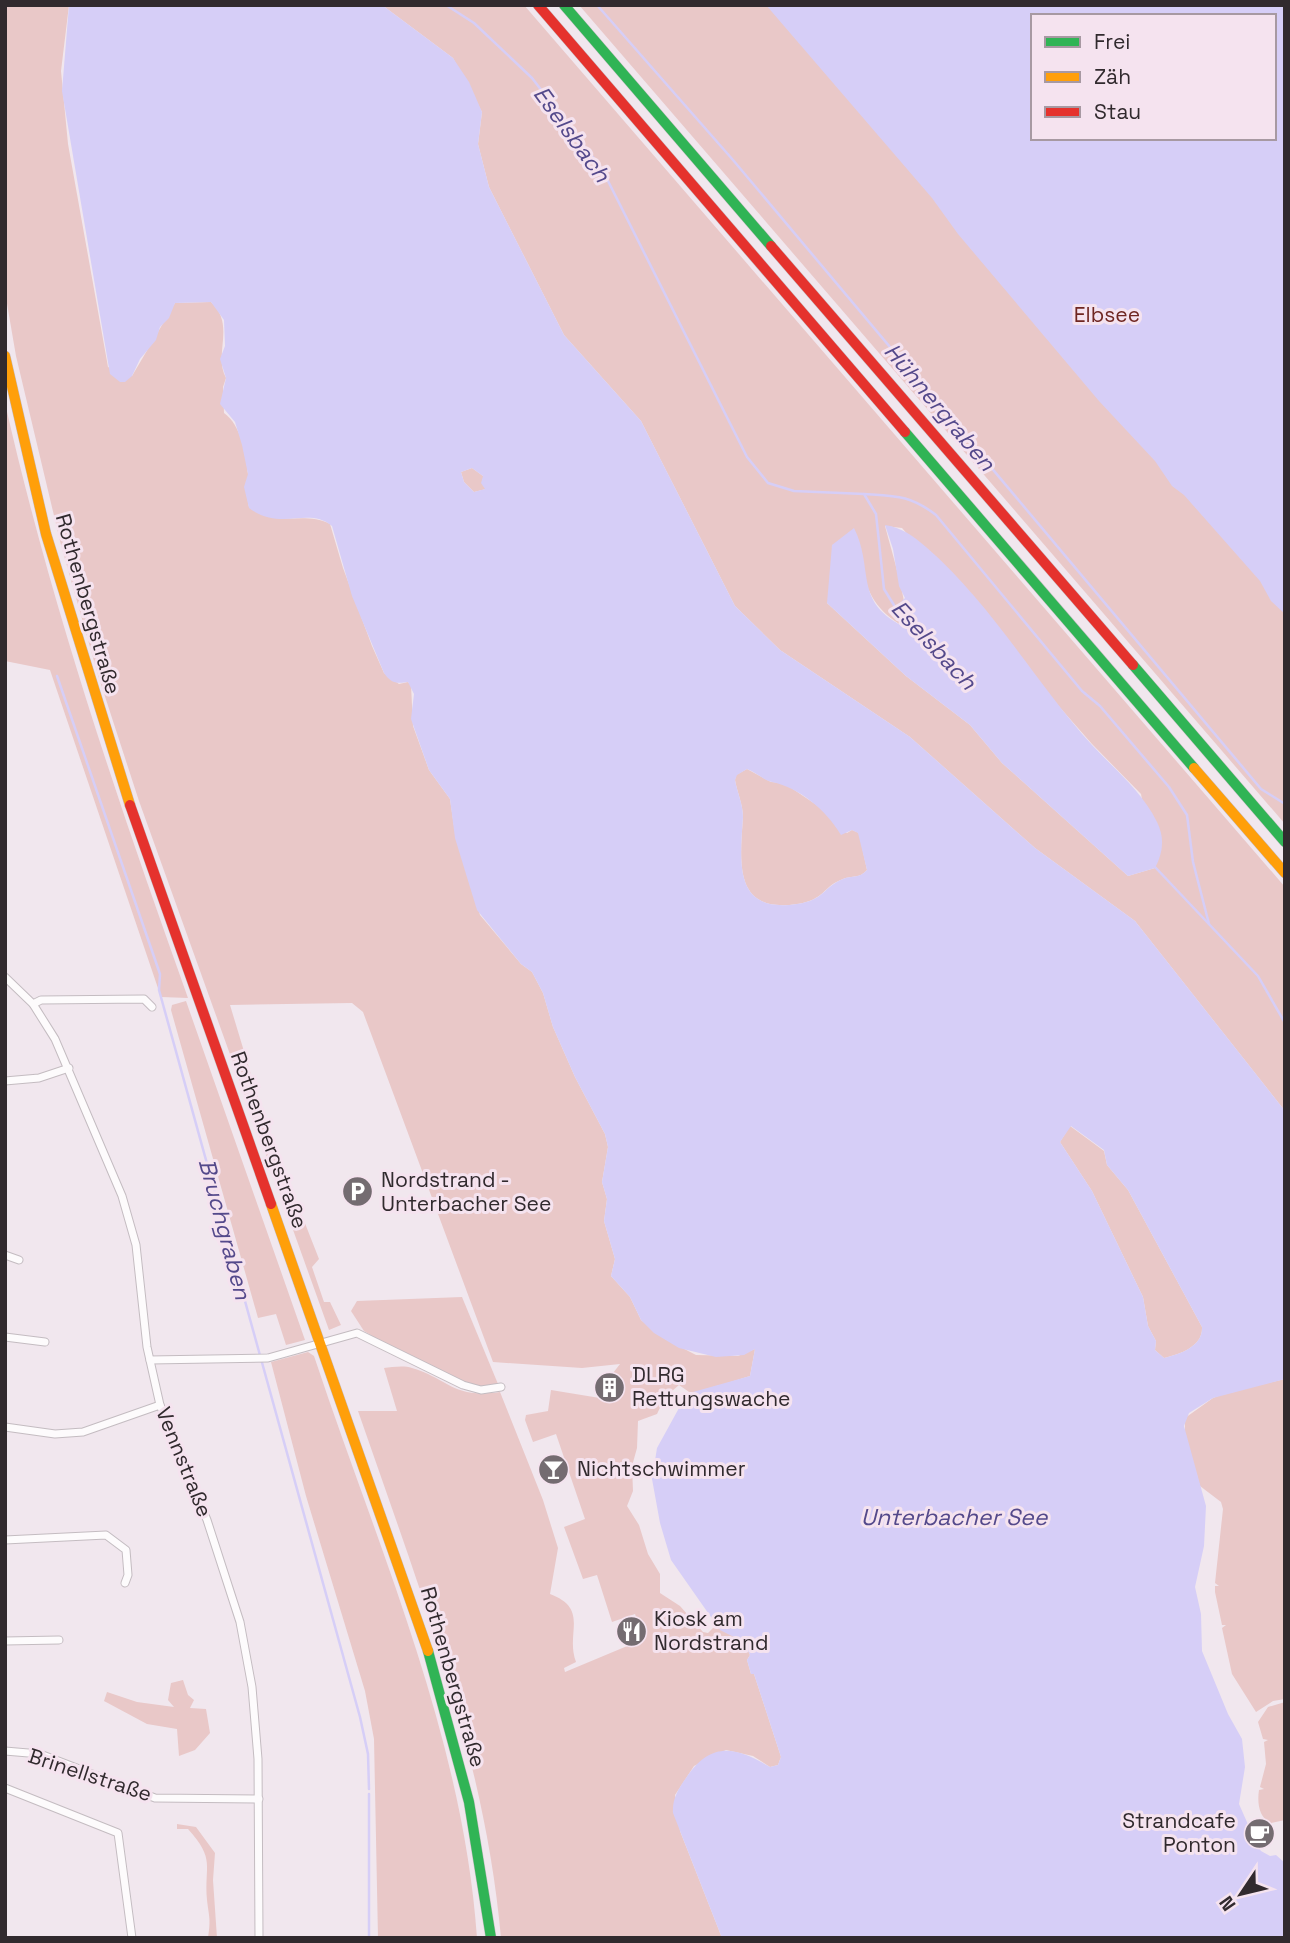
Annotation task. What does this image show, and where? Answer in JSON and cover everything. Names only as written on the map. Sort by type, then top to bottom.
[{"type":"main road","points":[[538,5],[1285,873]]},
{"type":"main road","points":[[564,5],[1285,842]]},
{"type":"main road","name":"Rothenbergstraße","points":[[5,356],[46,534],[98,708],[419,1621],[442,1696],[471,1815],[491,1938]]},
{"type":"street","name":"Vennstraße","points":[[5,977],[33,1004],[69,1068],[129,1216],[150,1360],[160,1405],[207,1520],[240,1622],[254,1710],[259,1799],[259,1938]]},
{"type":"street","points":[[33,1004],[41,1000],[144,999],[152,1007]]},
{"type":"street","points":[[5,1081],[39,1078],[69,1068]]},
{"type":"street","points":[[5,1255],[19,1260]]},
{"type":"street","points":[[150,1360],[268,1358],[357,1333],[463,1385],[481,1390],[501,1387]]},
{"type":"street","points":[[5,1337],[46,1342]]},
{"type":"street","points":[[5,1427],[55,1434],[83,1432],[160,1405]]},
{"type":"street","points":[[5,1540],[106,1535],[126,1550],[128,1575],[125,1583]]},
{"type":"street","points":[[5,1641],[59,1640]]},
{"type":"street","name":"Brinellstraße","points":[[5,1751],[40,1754],[155,1798],[259,1799]]},
{"type":"street","points":[[5,1788],[118,1833],[132,1938]]},
{"type":"green space","points":[[5,5],[69,5],[61,71],[68,144],[108,367],[132,376],[175,303],[211,302],[222,320],[222,359],[226,378],[223,387],[224,413],[239,432],[244,449],[249,507],[270,517],[320,520],[330,524],[343,568],[384,673],[399,684],[408,682],[411,685],[413,726],[429,770],[450,799],[454,826],[480,915],[521,964],[532,972],[543,993],[553,1027],[575,1077],[605,1134],[608,1147],[602,1182],[607,1199],[604,1221],[615,1259],[611,1276],[630,1297],[641,1320],[665,1339],[696,1355],[738,1356],[755,1349],[750,1376],[692,1394],[679,1385],[665,1397],[657,1414],[638,1421],[637,1448],[632,1466],[633,1491],[627,1506],[639,1525],[648,1554],[660,1574],[660,1593],[680,1606],[703,1632],[708,1633],[716,1625],[744,1642],[750,1655],[747,1660],[751,1674],[754,1674],[781,1757],[778,1765],[770,1767],[753,1756],[726,1750],[694,1766],[675,1795],[680,1831],[722,1938],[501,1938],[493,1870],[464,1736],[425,1605],[358,1411],[397,1411],[384,1368],[398,1366],[424,1372],[452,1387],[472,1393],[500,1392],[543,1500],[558,1548],[550,1594],[569,1607],[574,1623],[573,1651],[576,1662],[564,1668],[565,1672],[644,1639],[635,1614],[612,1622],[597,1575],[583,1579],[564,1527],[585,1519],[556,1434],[533,1442],[525,1420],[526,1415],[548,1411],[551,1390],[612,1400],[621,1397],[613,1373],[620,1364],[582,1368],[493,1362],[363,1012],[352,1003],[230,1005],[266,1124],[319,1259],[312,1267],[324,1302],[330,1302],[341,1325],[329,1330],[139,801],[98,675],[61,545],[16,356],[5,292]]},
{"type":"green space","points":[[382,5],[524,5],[1285,887],[1285,1111],[1135,921],[1035,848],[910,737],[780,650],[735,606],[641,421],[564,335],[489,187],[478,144],[482,112],[453,58]],"holes":[[[885,526],[902,528],[1092,744],[1141,794],[1155,868],[1128,876],[1002,763],[970,725],[906,676],[827,603],[863,568],[868,588],[877,604],[891,618],[908,629],[902,590]]]},
{"type":"green space","name":"Elbsee","points":[[579,5],[1285,5],[1285,824]]},
{"type":"green space","points":[[5,403],[23,479],[65,629],[136,851],[188,998],[161,997],[50,670],[5,661]]},
{"type":"green space","points":[[472,468],[483,476],[486,489],[474,492],[464,482],[461,472]]},
{"type":"green space","points":[[747,769],[771,782],[784,783],[818,806],[832,818],[837,828],[847,833],[852,830],[859,833],[867,870],[859,876],[836,882],[819,896],[797,904],[776,905],[761,901],[751,893],[742,867],[743,812],[735,780],[736,775]]},
{"type":"green space","points":[[186,1001],[305,1340],[286,1345],[276,1314],[258,1318],[171,1010],[172,1005]]},
{"type":"green space","points":[[1070,1126],[1104,1151],[1107,1165],[1128,1190],[1202,1327],[1199,1339],[1190,1348],[1164,1358],[1155,1350],[1156,1341],[1148,1326],[1143,1297],[1092,1191],[1060,1142]]},
{"type":"green space","points":[[462,1297],[498,1384],[482,1388],[462,1382],[408,1357],[364,1331],[351,1311],[357,1301]]},
{"type":"green space","points":[[308,1352],[314,1356],[390,1570],[436,1715],[469,1863],[477,1938],[378,1938],[374,1739],[365,1691],[306,1496],[271,1362]]},
{"type":"green space","points":[[1285,1379],[1285,1699],[1273,1701],[1256,1712],[1232,1674],[1222,1628],[1226,1625],[1222,1625],[1215,1592],[1215,1586],[1219,1586],[1215,1583],[1223,1509],[1221,1502],[1200,1486],[1185,1435],[1185,1418],[1213,1398]]},
{"type":"green space","points":[[183,1680],[188,1695],[194,1700],[190,1708],[206,1709],[210,1733],[195,1750],[179,1756],[177,1729],[147,1724],[104,1701],[107,1692],[137,1702],[174,1707],[168,1700],[171,1683]]},
{"type":"green space","points":[[1285,1702],[1285,1820],[1271,1823],[1261,1814],[1259,1805],[1259,1790],[1264,1789],[1260,1787],[1266,1764],[1264,1742],[1268,1740],[1263,1739],[1258,1722],[1268,1707]]},
{"type":"green space","points":[[177,1824],[196,1827],[215,1853],[213,1880],[217,1938],[208,1938],[210,1922],[206,1856],[188,1829],[177,1829]]},
{"type":"water","name":"Unterbacher See","points":[[69,5],[382,5],[453,58],[469,82],[482,112],[478,144],[489,187],[564,335],[641,421],[735,606],[780,650],[910,737],[1035,848],[1135,921],[1285,1111],[1285,1379],[1213,1398],[1189,1413],[1184,1426],[1206,1506],[1204,1546],[1195,1587],[1201,1614],[1202,1651],[1228,1714],[1242,1739],[1245,1767],[1239,1804],[1250,1829],[1250,1836],[1261,1851],[1270,1856],[1276,1855],[1285,1863],[1285,1938],[722,1938],[673,1813],[675,1799],[680,1786],[695,1766],[714,1753],[735,1751],[770,1767],[778,1765],[781,1757],[754,1674],[751,1674],[747,1660],[750,1655],[744,1642],[720,1630],[671,1560],[660,1523],[652,1479],[657,1448],[679,1408],[693,1392],[750,1376],[755,1349],[744,1355],[716,1357],[679,1348],[654,1333],[641,1320],[630,1297],[611,1276],[615,1259],[604,1221],[607,1199],[602,1182],[608,1147],[605,1134],[575,1077],[553,1027],[543,993],[532,972],[521,964],[477,910],[455,838],[450,799],[429,770],[411,719],[414,694],[408,682],[394,682],[384,673],[352,596],[332,526],[313,518],[272,518],[249,508],[244,487],[248,474],[242,445],[235,422],[220,404],[226,378],[220,359],[225,346],[224,320],[211,302],[175,303],[169,318],[160,327],[156,340],[140,359],[132,376],[125,382],[120,382],[110,374],[62,91]],"holes":[[[472,468],[483,476],[481,483],[485,489],[474,492],[464,482],[461,472]],[[747,769],[792,789],[820,809],[841,835],[852,830],[858,833],[867,870],[861,875],[836,882],[813,900],[776,905],[761,901],[751,893],[742,867],[743,817],[735,780],[737,775]],[[1071,1126],[1104,1150],[1107,1165],[1128,1190],[1202,1327],[1199,1339],[1190,1348],[1164,1358],[1155,1350],[1156,1341],[1148,1326],[1143,1297],[1092,1191],[1060,1142]]]},
{"type":"water","name":"Elbsee","points":[[766,5],[1285,5],[1285,614],[1271,601],[1260,581],[1184,495],[1172,486],[1155,461],[1099,401],[958,234],[932,198]]},
{"type":"water","points":[[885,525],[912,536],[949,569],[992,618],[1071,721],[1144,800],[1157,822],[1162,840],[1160,857],[1155,868],[1128,876],[1002,763],[970,725],[906,676],[827,603],[832,545],[854,528],[860,543],[868,584],[878,608],[907,628],[895,608],[905,598],[899,586],[893,549]]},
{"type":"waterway","name":"Eselsbach","points":[[446,5],[474,23],[532,78],[602,169],[747,457],[768,483],[794,491],[864,494],[876,514],[884,589],[897,610]]},
{"type":"waterway","name":"Hühnergraben","points":[[597,5],[733,160],[1261,789],[1285,804]]},
{"type":"waterway","points":[[864,494],[902,498],[936,515],[1082,691],[1100,706],[1169,787],[1187,815],[1193,862],[1209,924]]},
{"type":"waterway","name":"Bruchgraben","points":[[57,676],[160,974],[159,990],[360,1717],[368,1754],[369,1789]]},
{"type":"waterway","name":"Eselsbach","points":[[1155,867],[1258,976],[1285,1023]]},
{"type":"waterway","name":"Bruchgraben","points":[[369,1794],[369,1938]]},
{"type":"traffic: fast","points":[[564,5],[771,246]]},
{"type":"traffic: fast","points":[[905,432],[1194,768]]},
{"type":"traffic: fast","points":[[1133,665],[1285,842]]},
{"type":"traffic: fast","points":[[428,1651],[469,1802],[491,1938]]},
{"type":"traffic: slow","points":[[5,356],[46,534],[130,805]]},
{"type":"traffic: slow","points":[[1194,768],[1285,873]]},
{"type":"traffic: slow","points":[[271,1204],[428,1651]]},
{"type":"traffic: jam","points":[[538,5],[905,432]]},
{"type":"traffic: jam","points":[[771,246],[1133,665]]},
{"type":"traffic: jam","points":[[130,805],[271,1204]]},
{"type":"place","name":"Nordstrand - Unterbacher See","points":[[358,1192]]},
{"type":"place","name":"DLRG Rettungswache","points":[[609,1387]]},
{"type":"place","name":"Nichtschwimmer","points":[[554,1469]]},
{"type":"place","name":"Kiosk am Nordstrand","points":[[631,1631]]},
{"type":"place","name":"Strandcafe Ponton","points":[[1259,1833]]}]
